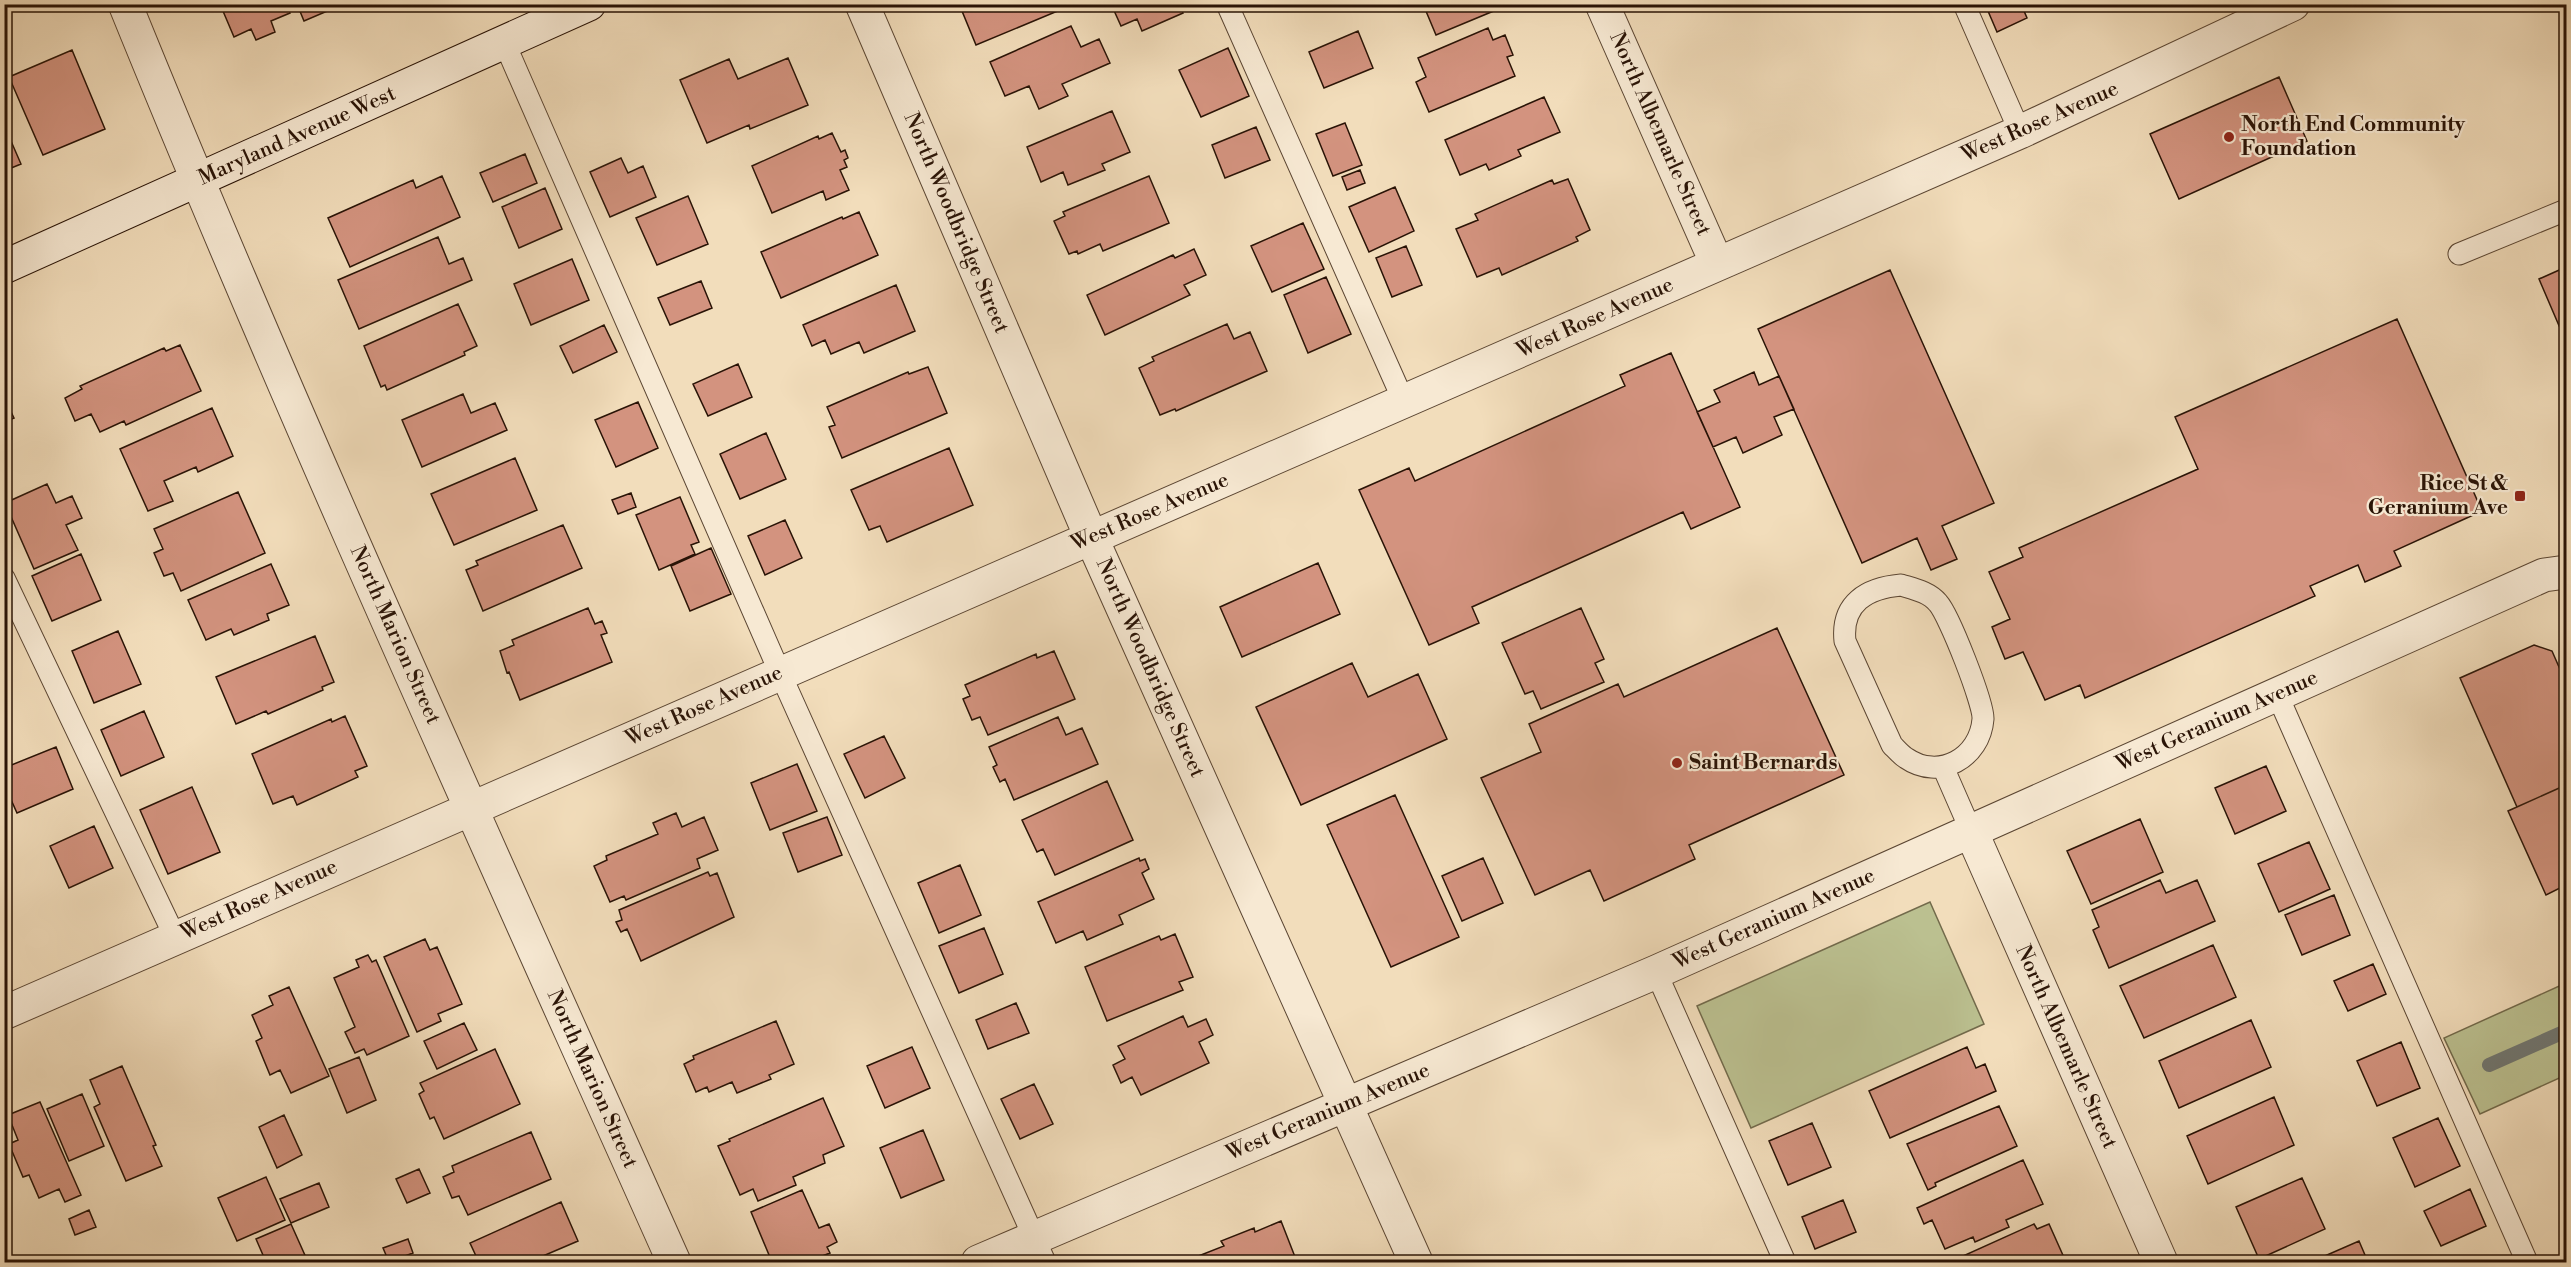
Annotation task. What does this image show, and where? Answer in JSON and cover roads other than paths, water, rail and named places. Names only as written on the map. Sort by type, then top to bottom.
[{"type":"street","name":"North Marion Street","points":[[125,4],[197,181],[471,807],[674,1263]]},
{"type":"street","name":"Maryland Avenue West","points":[[4,267],[505,44],[554,12],[589,4]]},
{"type":"street","name":"North Woodbridge Street","points":[[862,4],[1091,537],[1416,1263]]},
{"type":"street","name":"North Albemarle Street","points":[[1602,4],[1718,264]]},
{"type":"street","name":"West Rose Avenue","points":[[4,1013],[2020,132],[2292,4]]},
{"type":"street","name":"West Geranium Avenue","points":[[978,1263],[1040,1250],[1346,1104],[1656,972],[2544,575],[2566,572]]},
{"type":"street","name":"North Albemarle Street","points":[[1971,831],[2161,1263]]},
{"type":"lane","points":[[1227,4],[1404,402]]},
{"type":"lane","points":[[1965,4],[2020,132]]},
{"type":"lane","points":[[505,44],[780,673],[1040,1250]]},
{"type":"lane","points":[[2459,254],[2566,210]]},
{"type":"lane","points":[[4,578],[175,937]]},
{"type":"lane","points":[[1901,585],[1922,591],[1938,603],[1980,700],[1983,718],[1977,742],[1971,752],[1960,760],[1943,767],[1923,766],[1906,758],[1892,745],[1845,641],[1844,622],[1848,613],[1861,599],[1880,588],[1901,585]]},
{"type":"lane","points":[[2277,694],[2527,1263]]},
{"type":"lane","points":[[1943,767],[1971,831]]},
{"type":"lane","points":[[1656,972],[1785,1263]]},
{"type":"waterway","points":[[2489,1065],[2566,1031]]},
{"type":"place","name":"North End Community Foundation","points":[[2229,137]]},
{"type":"place","name":"Rice St & Geranium Ave","points":[[2520,496]]},
{"type":"place","name":"Saint Bernards","points":[[1677,763]]}]
